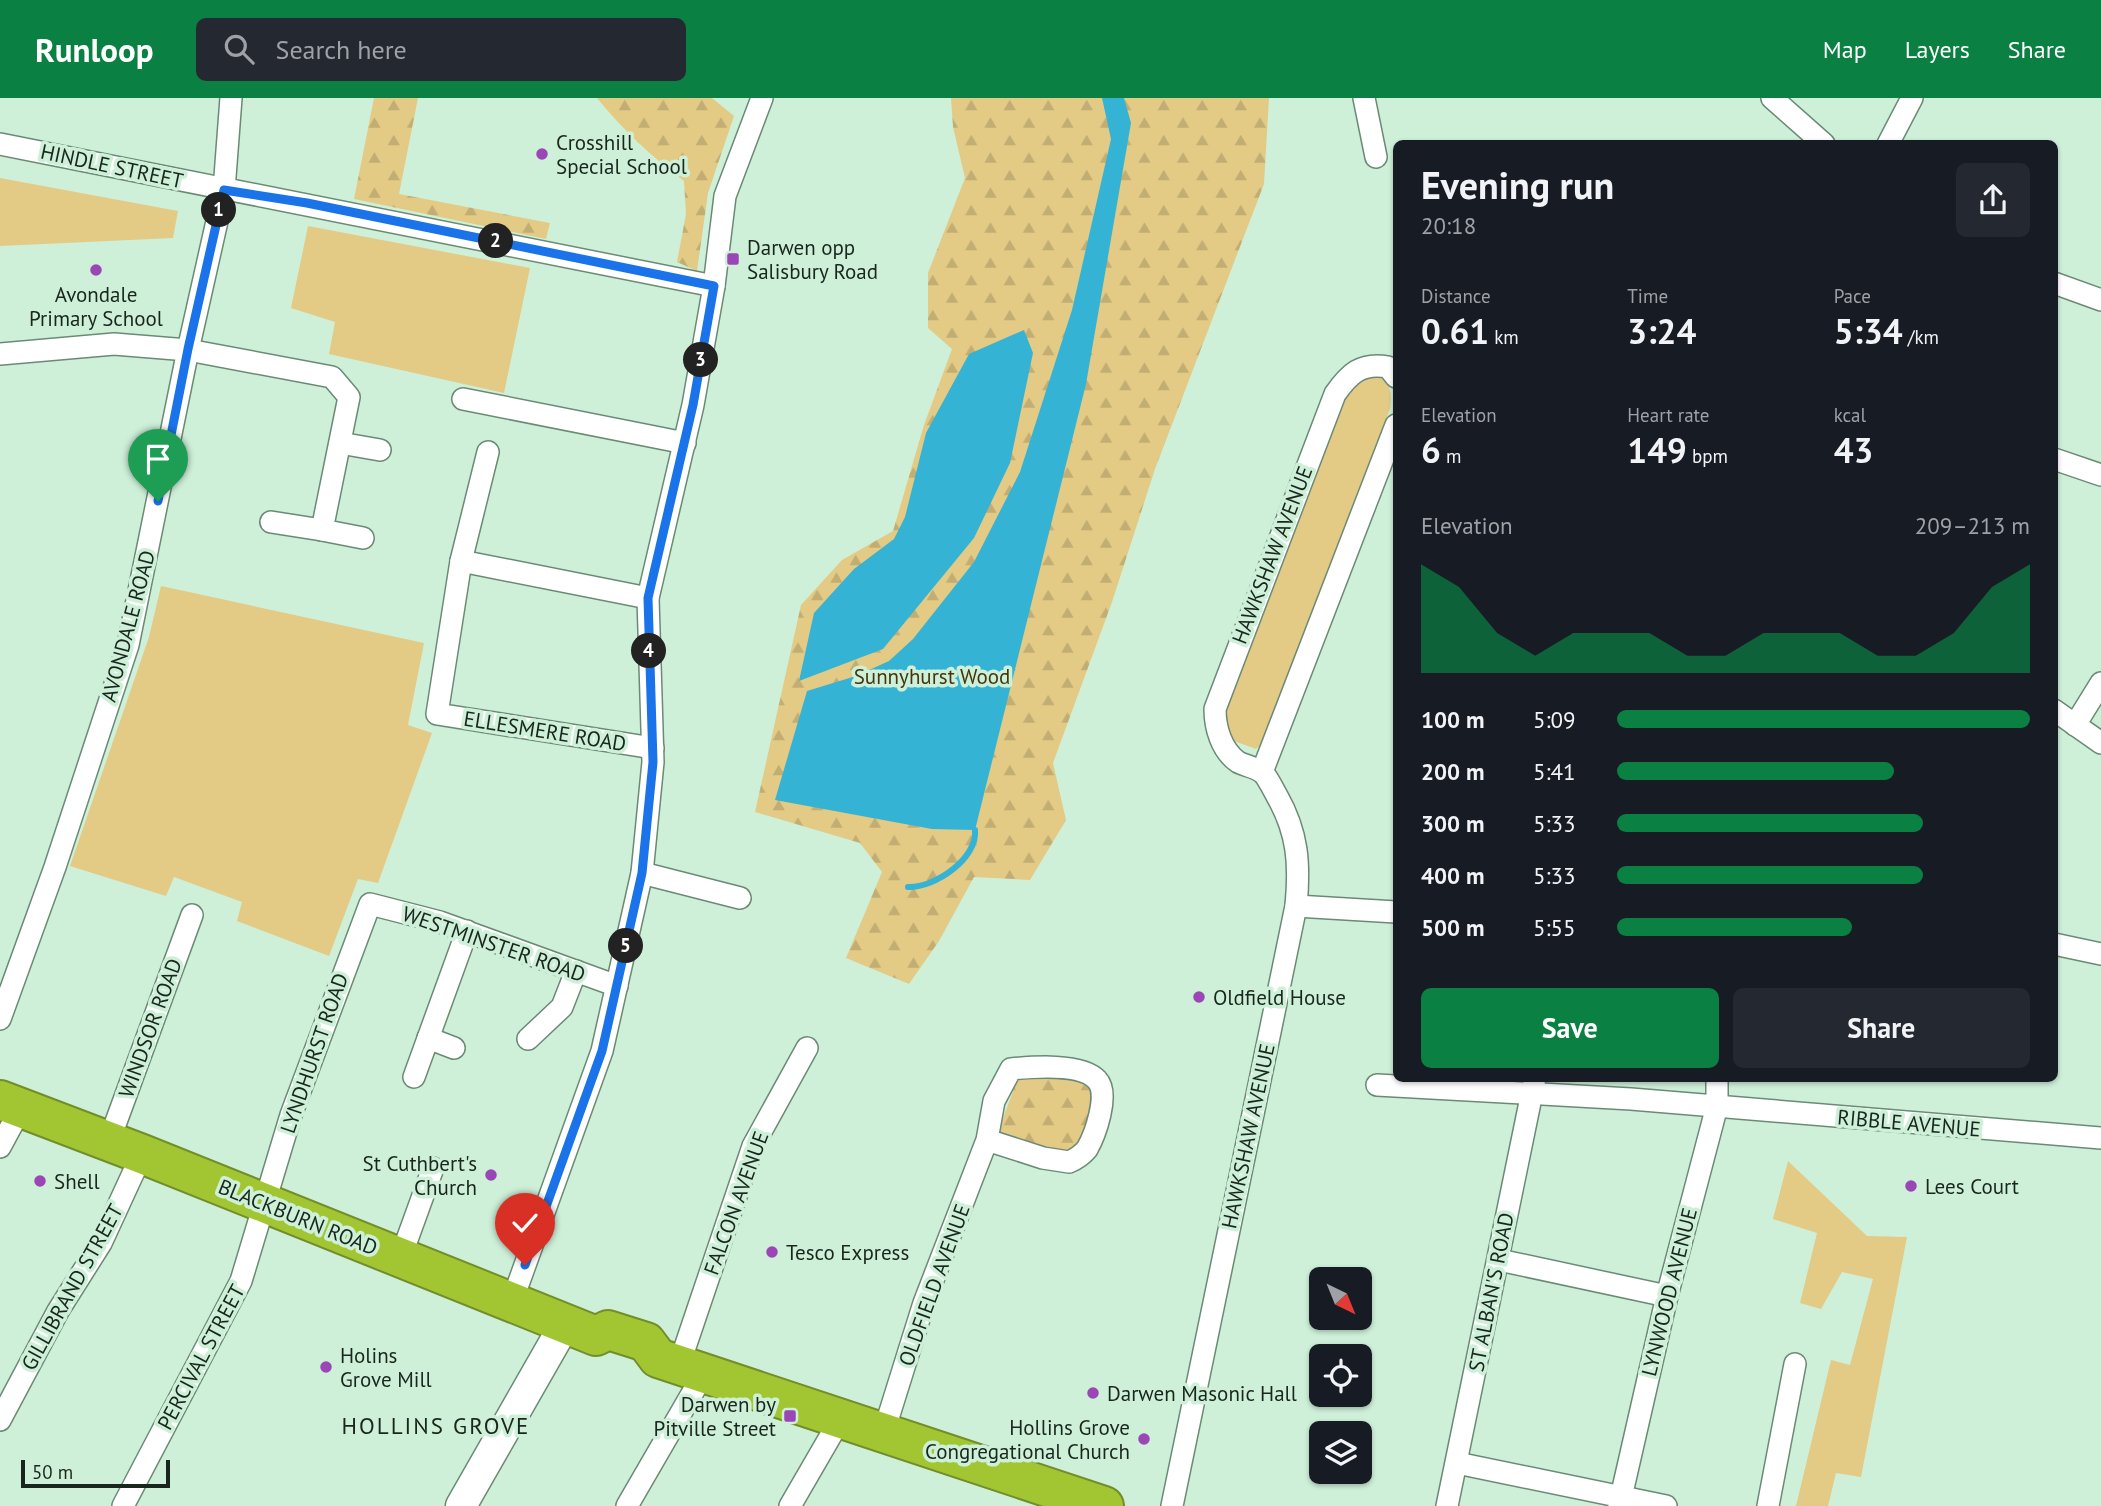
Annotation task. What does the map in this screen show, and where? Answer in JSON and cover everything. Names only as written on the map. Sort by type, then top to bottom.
[{"type":"highway","name":"BLACKBURN ROAD","points":[[11,1104],[581,1330],[608,1330],[646,1342],[680,1365],[1104,1506]]},
{"type":"street","name":"AVONDALE ROAD","points":[[0,1019],[55,867],[128,645],[188,349],[224,190],[231,98]]},
{"type":"street","points":[[511,1304],[602,1051],[642,873],[653,748],[648,598],[685,443],[714,286],[725,196],[762,98]]},
{"type":"street","points":[[1365,98],[1376,157]]},
{"type":"street","points":[[1772,98],[1820,140]]},
{"type":"street","points":[[1890,140],[1912,98]]},
{"type":"street","name":"HINDLE STREET","points":[[0,144],[714,286]]},
{"type":"street","points":[[2058,284],[2101,300]]},
{"type":"street","points":[[0,354],[114,344],[188,349],[332,377],[349,397],[322,530]]},
{"type":"street","name":"HAWKSHAW AVENUE","points":[[1172,1506],[1296,905],[1299,872],[1295,836],[1287,813],[1262,772],[1237,761],[1225,747],[1215,724],[1215,709],[1335,394],[1356,370],[1367,366],[1388,368],[1393,374]]},
{"type":"street","points":[[463,399],[685,443]]},
{"type":"street","points":[[1262,772],[1393,433]]},
{"type":"street","points":[[340,443],[380,450]]},
{"type":"street","points":[[488,452],[461,561],[648,598]]},
{"type":"street","points":[[2058,460],[2101,475]]},
{"type":"street","points":[[271,522],[363,538]]},
{"type":"street","name":"ELLESMERE ROAD","points":[[461,561],[437,714],[653,748]]},
{"type":"street","points":[[2075,725],[2101,683]]},
{"type":"street","points":[[2058,713],[2101,743]]},
{"type":"street","points":[[642,873],[740,898]]},
{"type":"street","name":"WESTMINSTER ROAD","points":[[370,904],[467,931],[617,986]]},
{"type":"street","name":"LYNDHURST ROAD","points":[[266,1203],[291,1115],[370,904]]},
{"type":"street","points":[[1296,905],[1393,912]]},
{"type":"street","name":"WINDSOR ROAD","points":[[125,1147],[192,915]]},
{"type":"street","points":[[414,1077],[467,931]]},
{"type":"street","points":[[2058,945],[2101,954]]},
{"type":"street","points":[[528,1039],[562,1007],[576,971]]},
{"type":"street","points":[[428,1038],[454,1048]]},
{"type":"street","name":"FALCON AVENUE","points":[[627,1506],[680,1365],[753,1146],[807,1048]]},
{"type":"street","name":"OLDFIELD AVENUE","points":[[884,1431],[924,1303],[987,1140],[994,1101],[1011,1069],[1044,1066],[1081,1072],[1096,1078],[1100,1085],[1098,1116],[1088,1147],[1079,1157],[1069,1162],[1043,1158],[987,1140]]},
{"type":"street","name":"LYNWOOD AVENUE","points":[[1620,1502],[1667,1296],[1717,1106],[1717,1082]]},
{"type":"street","name":"RIBBLE AVENUE","points":[[1377,1085],[1533,1086],[1717,1106],[2101,1138]]},
{"type":"street","name":"ST ALBAN'S ROAD","points":[[1447,1506],[1533,1086]]},
{"type":"street","points":[[0,1147],[11,1104]]},
{"type":"street","name":"GILLIBRAND STREET","points":[[0,1420],[58,1311],[101,1243],[125,1147]]},
{"type":"street","points":[[400,1259],[433,1168]]},
{"type":"street","name":"PERCIVAL STREET","points":[[122,1506],[242,1281],[266,1203]]},
{"type":"street","points":[[1499,1260],[1667,1296]]},
{"type":"street","points":[[460,1506],[581,1330]]},
{"type":"street","points":[[1768,1506],[1795,1364]]},
{"type":"street","points":[[790,1506],[841,1418]]},
{"type":"street","points":[[1457,1463],[1620,1502],[1666,1506]]},
{"type":"green space","points":[[374,98],[418,98],[399,194],[550,223],[546,239],[354,199]]},
{"type":"green space","points":[[597,98],[712,98],[734,116],[708,193],[697,271],[677,262],[686,214],[684,181],[638,142]]},
{"type":"green space","name":"Sunnyhurst Wood","points":[[951,98],[1269,98],[1264,184],[1155,469],[1112,602],[1053,763],[1066,820],[1030,880],[974,877],[939,941],[909,984],[846,958],[882,872],[860,843],[755,812],[801,605],[842,560],[893,531],[924,425],[952,349],[928,328],[928,273],[965,178],[953,127]]},
{"type":"green space","points":[[0,178],[178,211],[173,238],[0,246]]},
{"type":"green space","points":[[308,226],[530,268],[504,393],[329,354],[335,322],[291,308]]},
{"type":"green space","points":[[1380,374],[1390,390],[1390,409],[1265,741],[1256,749],[1234,741],[1227,732],[1225,712],[1351,384],[1356,376]]},
{"type":"green space","points":[[161,586],[424,643],[408,725],[432,733],[378,883],[358,879],[329,956],[237,921],[242,902],[174,877],[166,896],[70,866],[149,637]]},
{"type":"green space","points":[[1020,1073],[1085,1081],[1094,1090],[1091,1116],[1085,1133],[1069,1153],[998,1131]]},
{"type":"green space","points":[[1788,1161],[1867,1236],[1907,1237],[1861,1477],[1836,1473],[1828,1506],[1796,1506],[1831,1360],[1850,1365],[1873,1279],[1842,1272],[1821,1309],[1800,1303],[1817,1233],[1773,1219]]},
{"type":"water","points":[[1102,98],[1124,98],[1131,123],[1086,384],[975,830],[932,829],[775,800],[807,691],[856,676],[889,661],[913,639],[974,562],[1020,472],[1072,310],[1111,139]]},
{"type":"water","points":[[1024,330],[1033,353],[1010,463],[974,538],[883,649],[799,681],[814,613],[854,569],[894,539],[905,517],[926,433],[969,354]]},
{"type":"waterway","points":[[908,887],[930,882],[953,869],[970,851],[975,830]]},
{"type":"place","name":"Crosshill Special School","points":[[542,154]]},
{"type":"place","name":"Darwen opp Salisbury Road","points":[[733,259]]},
{"type":"place","name":"Avondale Primary School","points":[[96,270]]},
{"type":"place","name":"Oldfield House","points":[[1199,997]]},
{"type":"place","name":"St Cuthbert's Church","points":[[491,1175]]},
{"type":"place","name":"Shell","points":[[40,1181]]},
{"type":"place","name":"Lees Court","points":[[1911,1186]]},
{"type":"place","name":"Tesco Express","points":[[772,1252]]},
{"type":"place","name":"Holins Grove Mill","points":[[326,1367]]},
{"type":"place","name":"Darwen Masonic Hall","points":[[1093,1393]]},
{"type":"place","name":"Darwen by Pitville Street","points":[[790,1416]]},
{"type":"place","name":"Hollins Grove Congregational Church","points":[[1144,1439]]},
{"type":"district","name":"HOLLINS GROVE","points":[[436,1425]]},
{"type":"route","points":[[158,501],[188,349],[224,190],[307,203],[714,286],[693,405],[648,598],[653,762],[642,873],[602,1051],[525,1265]]}]
